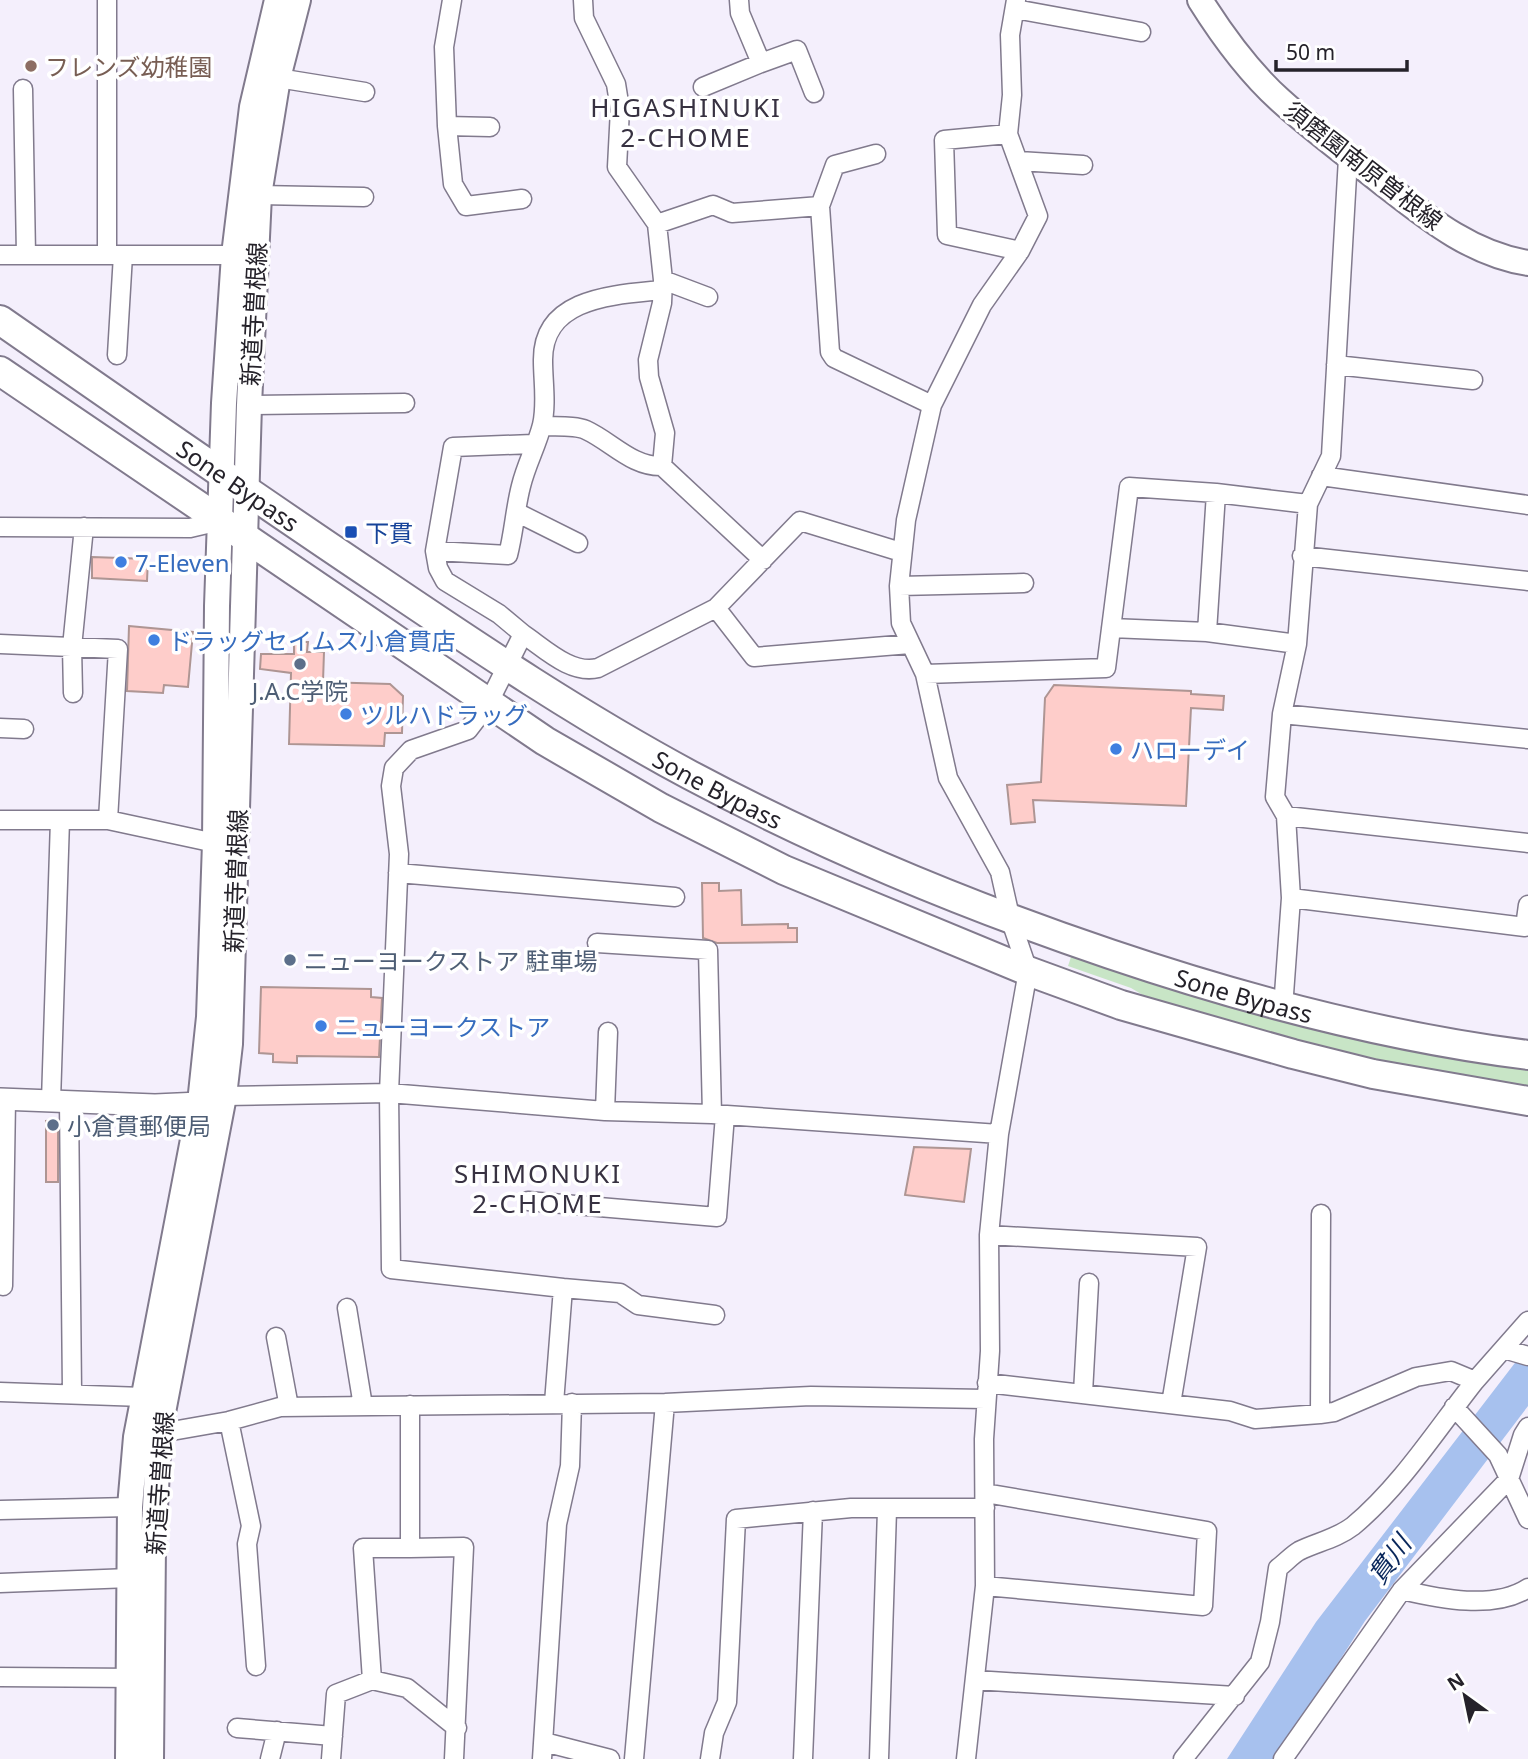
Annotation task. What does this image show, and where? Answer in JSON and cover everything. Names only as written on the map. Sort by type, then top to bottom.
[{"type":"highway","name":"Sone Bypass","points":[[0,320],[509,668],[689,774],[761,811],[887,870],[1011,920],[1188,980],[1283,1008],[1381,1031],[1528,1055]]},
{"type":"highway","name":"Sone Bypass","points":[[0,371],[545,741],[661,808],[772,864],[1028,971],[1121,1005],[1373,1074],[1528,1101]]},
{"type":"main road","name":"新道寺曽根線","points":[[151,1759],[147,1435],[143,1397],[200,1103],[209,1017],[224,403],[234,255],[252,107],[277,0]]},
{"type":"main road","name":"新道寺曽根線","points":[[128,1759],[131,1507],[225,1096],[230,1044],[249,405],[259,195],[278,78],[298,0]]},
{"type":"main road","name":"須磨園南原曽根線","points":[[1200,0],[1222,34],[1278,98],[1348,158],[1427,218],[1481,250],[1528,263]]},
{"type":"street","points":[[107,0],[117,355]]},
{"type":"street","points":[[452,0],[444,47],[447,126],[453,184],[466,206],[522,199]]},
{"type":"street","points":[[583,0],[584,18],[615,84],[620,109],[617,167],[657,224],[662,303],[648,360],[649,377],[666,433],[662,466]]},
{"type":"street","points":[[739,0],[740,13],[761,63]]},
{"type":"street","points":[[966,1759],[985,1586],[986,1391],[990,1351],[989,1235],[999,1134],[1028,971],[1011,920],[1000,872],[948,778],[925,674],[901,624],[901,552],[932,405],[982,305],[1020,251],[1038,216],[1008,134],[1012,95],[1010,35],[1015,4],[1141,32]]},
{"type":"street","points":[[703,87],[797,50],[814,93]]},
{"type":"street","points":[[278,78],[365,92]]},
{"type":"street","points":[[23,89],[26,255]]},
{"type":"street","points":[[447,126],[490,127]]},
{"type":"street","points":[[1008,134],[944,140],[947,236],[1020,251]]},
{"type":"street","points":[[876,154],[835,164],[820,206],[830,352],[834,358],[932,405]]},
{"type":"street","points":[[1283,1008],[1291,898],[1286,816],[1275,797],[1282,714],[1297,644],[1308,505],[1331,456],[1348,158]]},
{"type":"street","points":[[1019,161],[1083,165]]},
{"type":"street","points":[[259,195],[364,197]]},
{"type":"street","points":[[657,224],[713,205],[732,213],[820,206]]},
{"type":"street","points":[[0,255],[234,255]]},
{"type":"street","points":[[435,551],[508,555],[533,444],[542,426],[545,389],[543,358],[547,332],[559,316],[577,304],[662,285],[708,297]]},
{"type":"street","points":[[1336,365],[1473,380]]},
{"type":"street","points":[[249,405],[405,403]]},
{"type":"street","points":[[542,426],[584,429],[651,467],[662,466],[763,560]]},
{"type":"street","points":[[533,444],[453,447],[435,551],[438,568],[445,582],[499,614],[570,666],[587,670],[716,608],[800,521],[901,552]]},
{"type":"street","points":[[1321,476],[1528,505]]},
{"type":"street","points":[[925,674],[1105,668],[1129,488],[1216,493],[1308,505]]},
{"type":"street","points":[[1207,632],[1216,493]]},
{"type":"street","points":[[516,512],[578,543]]},
{"type":"street","points":[[0,527],[190,528],[220,521]]},
{"type":"street","points":[[73,693],[72,648],[84,527]]},
{"type":"street","points":[[1302,556],[1528,582]]},
{"type":"street","points":[[899,586],[1024,583]]},
{"type":"street","points":[[716,608],[754,657],[910,644]]},
{"type":"street","points":[[1111,628],[1207,632],[1297,644]]},
{"type":"street","points":[[523,634],[509,668],[488,704],[468,730],[411,750],[394,768],[391,786],[399,854],[389,1093],[391,1269],[620,1293],[638,1305],[715,1315]]},
{"type":"street","points":[[0,644],[118,649],[108,820]]},
{"type":"street","points":[[1282,714],[1528,739]]},
{"type":"street","points":[[0,728],[24,729]]},
{"type":"street","points":[[1286,816],[1528,843]]},
{"type":"street","points":[[0,820],[108,820],[215,842]]},
{"type":"street","points":[[60,820],[60,1102],[72,1392]]},
{"type":"street","points":[[398,873],[675,897]]},
{"type":"street","points":[[1291,898],[1525,927],[1528,905]]},
{"type":"street","points":[[528,1201],[717,1217],[718,1115],[709,950],[597,943]]},
{"type":"street","points":[[605,1111],[608,1032]]},
{"type":"street","points":[[3,1286],[3,1100],[200,1103],[225,1096],[389,1093],[605,1111],[718,1115],[999,1134]]},
{"type":"street","points":[[1320,1414],[1321,1214]]},
{"type":"street","points":[[989,1235],[1196,1247],[1171,1404]]},
{"type":"street","points":[[1083,1393],[1089,1283]]},
{"type":"street","points":[[563,1288],[563,1403],[570,1466],[557,1524],[543,1751],[610,1759]]},
{"type":"street","points":[[347,1308],[363,1406]]},
{"type":"street","points":[[1183,1759],[1260,1662],[1270,1622],[1278,1568],[1298,1551],[1322,1544],[1350,1528],[1369,1512],[1458,1411],[1475,1381],[1514,1352],[1528,1321]]},
{"type":"street","points":[[276,1337],[289,1407]]},
{"type":"street","points":[[147,1435],[289,1407],[665,1403],[986,1391],[1083,1393],[1230,1411],[1255,1419],[1334,1412],[1416,1377],[1451,1371],[1475,1381]]},
{"type":"street","points":[[0,1392],[72,1392],[143,1397]]},
{"type":"street","points":[[634,1759],[665,1403]]},
{"type":"street","points":[[410,1405],[410,1548]]},
{"type":"street","points":[[1458,1411],[1498,1455],[1528,1519]]},
{"type":"street","points":[[229,1420],[251,1526],[247,1544],[256,1666]]},
{"type":"street","points":[[1283,1759],[1402,1590],[1509,1479],[1522,1435],[1528,1427]]},
{"type":"street","points":[[710,1759],[714,1733],[727,1702],[736,1519],[851,1508],[887,1510],[985,1500],[1207,1531],[1203,1606],[985,1586]]},
{"type":"street","points":[[0,1510],[131,1507]]},
{"type":"street","points":[[879,1759],[887,1510]]},
{"type":"street","points":[[803,1759],[813,1511]]},
{"type":"street","points":[[372,1680],[363,1548],[464,1547],[454,1759]]},
{"type":"street","points":[[0,1583],[130,1578]]},
{"type":"street","points":[[1402,1590],[1439,1599],[1512,1598],[1528,1588]]},
{"type":"street","points":[[0,1677],[152,1678]]},
{"type":"street","points":[[331,1759],[336,1695],[372,1680],[407,1688],[457,1728]]},
{"type":"street","points":[[975,1680],[1235,1696]]},
{"type":"street","points":[[237,1728],[333,1735]]},
{"type":"street","points":[[271,1759],[277,1731]]},
{"type":"green space","points":[[1072,954],[1528,1067],[1528,1088],[1325,1050],[1160,1005],[1131,988],[1068,966]]},
{"type":"water","name":"貫川","points":[[1528,1346],[1528,1406],[1365,1621],[1276,1759],[1227,1759],[1316,1622]]},
{"type":"building","points":[[92,557],[148,559],[147,581],[92,578]]},
{"type":"building","points":[[129,626],[193,632],[188,687],[164,685],[163,693],[127,691]]},
{"type":"building","name":"ツルハドラッグ","points":[[294,642],[308,642],[307,652],[324,652],[323,682],[390,684],[403,696],[402,733],[385,733],[384,746],[289,744],[291,673],[260,669],[261,654],[294,654]]},
{"type":"building","name":"ハローデイ","points":[[1054,685],[1191,691],[1191,694],[1224,696],[1223,710],[1191,708],[1186,806],[1033,800],[1035,822],[1011,824],[1007,785],[1041,782],[1045,698]]},
{"type":"building","points":[[702,883],[719,883],[719,891],[741,890],[742,925],[788,924],[788,928],[797,928],[797,942],[717,943],[703,938]]},
{"type":"building","name":"ニューヨークストア","points":[[261,987],[371,989],[371,997],[382,998],[379,1057],[297,1056],[297,1063],[273,1062],[273,1054],[259,1053]]},
{"type":"building","points":[[58,1120],[58,1182],[46,1182],[46,1121]]},
{"type":"building","points":[[914,1147],[971,1149],[964,1202],[905,1195]]},
{"type":"place","name":"フレンズ幼稚園","points":[[31,66]]},
{"type":"place","name":"下貫","points":[[351,532]]},
{"type":"place","name":"7-Eleven","points":[[121,562]]},
{"type":"place","name":"ドラッグセイムス小倉貫店","points":[[154,640]]},
{"type":"place","name":"J.A.C学院","points":[[300,664]]},
{"type":"place","name":"ツルハドラッグ","points":[[346,714]]},
{"type":"place","name":"ハローデイ","points":[[1116,749]]},
{"type":"place","name":"ニューヨークストア 駐車場","points":[[290,960]]},
{"type":"place","name":"ニューヨークストア","points":[[321,1026]]},
{"type":"place","name":"小倉貫郵便局","points":[[53,1125]]},
{"type":"district","name":"HIGASHINUKI 2-CHOME","points":[[686,122]]},
{"type":"district","name":"SHIMONUKI 2-CHOME","points":[[538,1188]]}]
